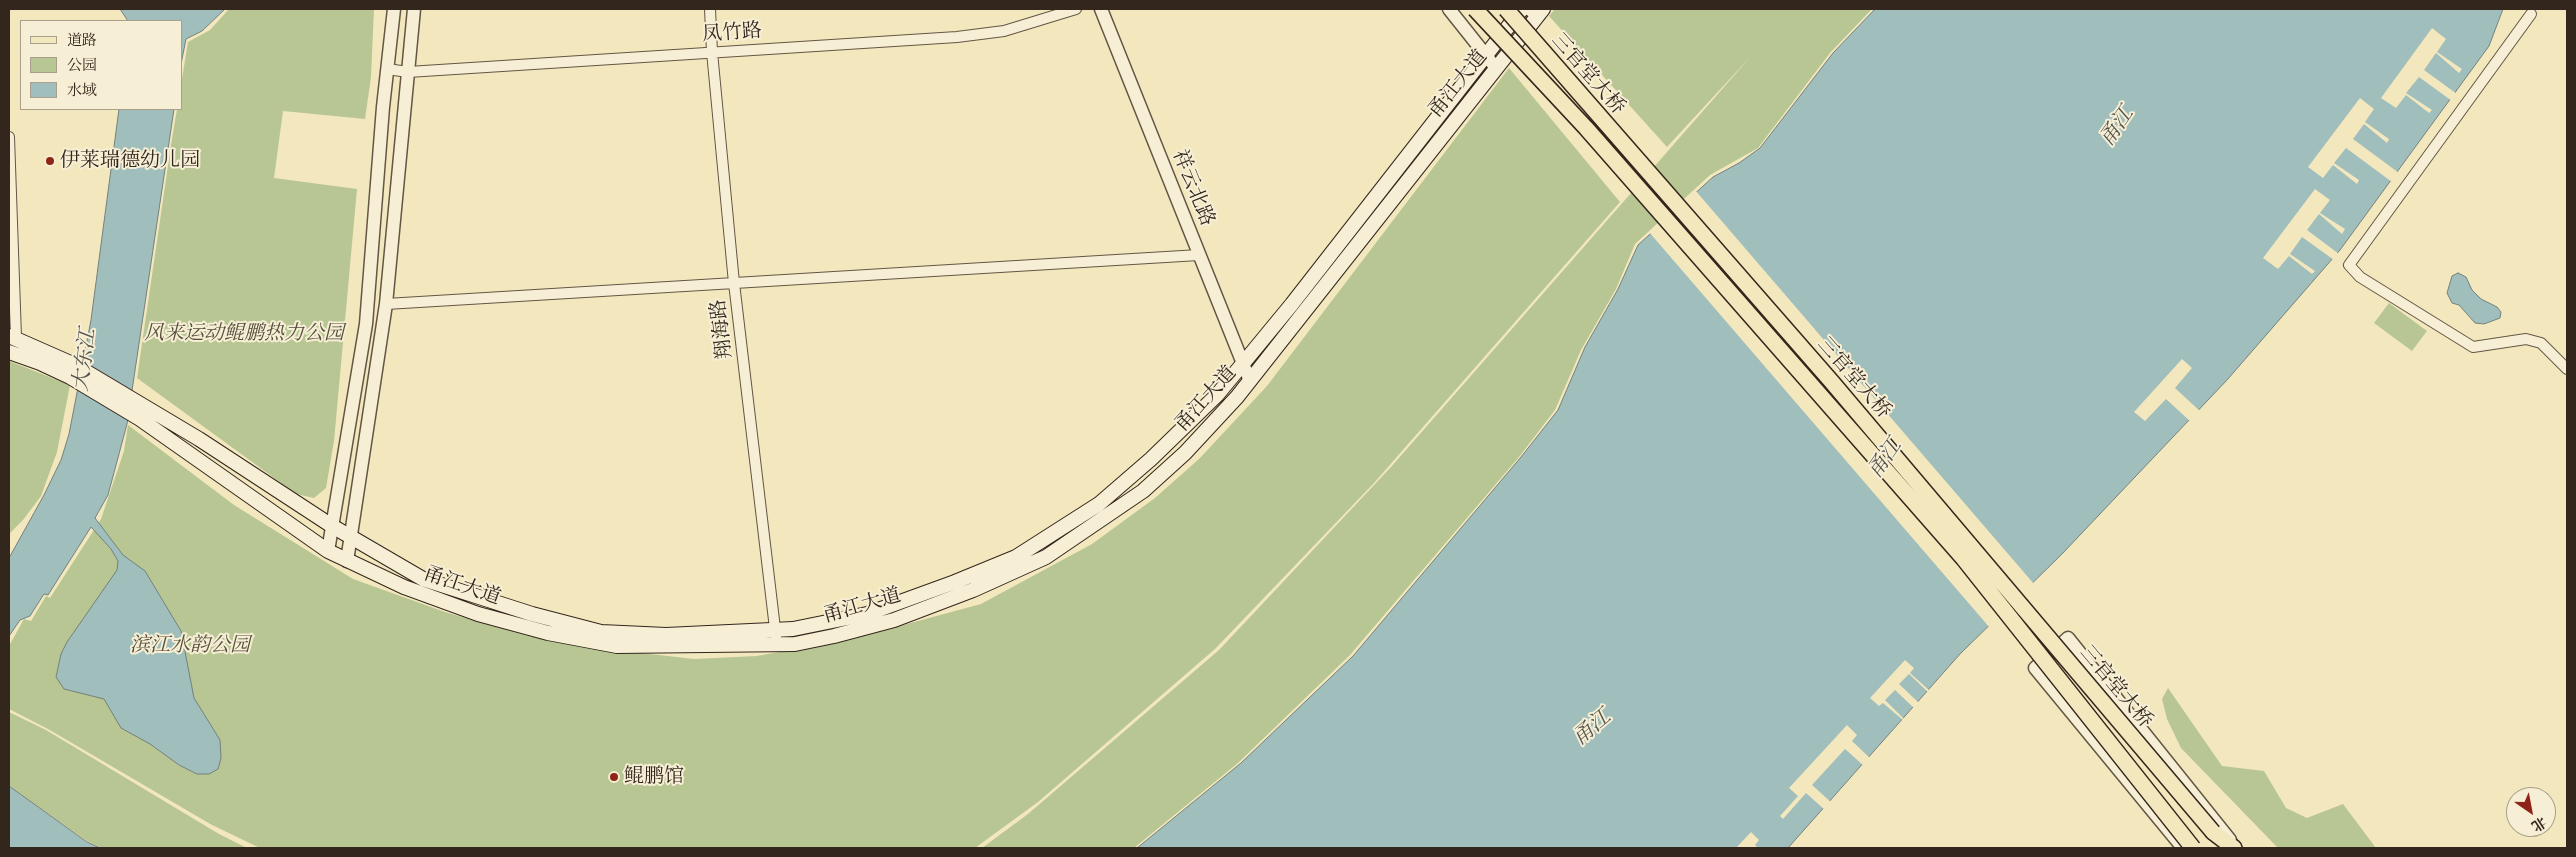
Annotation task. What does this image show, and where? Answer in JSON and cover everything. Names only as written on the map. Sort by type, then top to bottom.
[{"type":"main road","name":"三官堂大桥","points":[[1475,9],[1599,143],[1963,558],[2193,848]]},
{"type":"main road","name":"三官堂大桥","points":[[1506,9],[1831,380],[2225,848]]},
{"type":"main road","name":"甬江大道","points":[[12,336],[82,369],[146,406],[332,526],[423,579],[532,614],[602,632],[666,635],[793,629],[867,614],[955,582],[1016,557],[1099,504],[1151,459],[1210,402],[1244,363],[1522,9]]},
{"type":"main road","name":"甬江大道","points":[[9,352],[40,362],[81,383],[140,420],[328,551],[404,587],[478,614],[548,633],[617,646],[795,644],[894,620],[973,590],[1046,557],[1143,491],[1185,453],[1250,381],[1326,287],[1496,68],[1537,11]]},
{"type":"main road","points":[[2213,832],[2236,848]]},
{"type":"street","points":[[328,551],[366,324],[387,69],[394,9]]},
{"type":"street","points":[[347,561],[386,304],[414,9]]},
{"type":"street","name":"翔海路","points":[[710,9],[712,52],[734,283],[777,645]]},
{"type":"street","name":"凤竹路","points":[[387,69],[408,72],[957,37],[1004,31],[1076,9]]},
{"type":"street","name":"祥云北路","points":[[1101,9],[1250,381]]},
{"type":"street","points":[[1449,9],[1496,68]]},
{"type":"street","points":[[2531,14],[2349,265],[2360,277],[2473,347],[2526,339],[2541,343],[2567,369]]},
{"type":"street","points":[[9,137],[12,336]]},
{"type":"street","points":[[386,304],[1199,255]]},
{"type":"street","points":[[2184,848],[2035,668],[2068,638],[2236,848]]},
{"type":"green space","name":"风来运动鲲鹏热力公园","points":[[229,9],[374,9],[371,77],[365,119],[283,111],[274,178],[357,189],[334,441],[326,488],[314,498],[296,494],[137,378],[177,110],[182,110],[182,79],[188,42],[210,30]]},
{"type":"green space","points":[[1555,9],[1872,9],[1830,53],[1758,148],[1710,175],[1635,244],[1616,289],[1581,350],[1555,410],[1519,457],[1350,655],[1238,763],[1134,848],[982,848],[1028,814],[1219,650],[1391,467],[1752,55],[1667,147],[1549,16]]},
{"type":"green space","name":"滨江水韵公园","points":[[1509,68],[1620,202],[1374,483],[1215,649],[1038,802],[975,848],[260,848],[212,825],[48,729],[9,709],[9,646],[24,619],[31,621],[46,596],[50,598],[101,519],[124,451],[128,425],[234,505],[353,579],[445,612],[524,635],[597,648],[694,659],[757,656],[855,638],[981,604],[1092,544],[1155,498],[1200,458],[1267,386]]},
{"type":"green space","points":[[2389,303],[2427,331],[2412,351],[2374,323]]},
{"type":"green space","points":[[9,361],[70,385],[57,452],[41,496],[23,520],[9,534]]},
{"type":"green space","points":[[2168,688],[2222,766],[2264,771],[2286,808],[2307,818],[2343,804],[2376,848],[2278,848],[2181,748],[2167,719],[2162,699]]},
{"type":"green space","points":[[9,712],[46,730],[219,834],[247,848],[101,848],[87,841],[9,786]]},
{"type":"water","points":[[120,9],[225,9],[202,31],[186,39],[182,59],[182,20],[127,20]]},
{"type":"water","name":"甬江","points":[[1875,9],[2503,9],[2489,46],[2340,250],[2227,380],[2062,554],[1960,654],[1788,848],[1137,848],[1241,763],[1353,656],[1521,457],[1558,410],[1585,347],[1618,289],[1638,245],[1713,177],[1739,163],[1760,148],[1833,53]]},
{"type":"water","name":"大东江","points":[[119,110],[174,110],[127,424],[108,495],[95,518],[123,555],[145,571],[181,631],[194,698],[220,740],[221,758],[218,769],[209,774],[197,774],[179,765],[150,744],[121,728],[104,699],[64,689],[56,677],[61,654],[67,642],[117,570],[118,561],[111,549],[91,527],[48,595],[44,594],[30,616],[20,620],[9,636],[9,558],[61,460],[69,434],[91,320]]},
{"type":"water","points":[[2458,273],[2466,277],[2472,290],[2481,299],[2497,307],[2501,312],[2500,318],[2484,324],[2475,323],[2459,305],[2452,303],[2447,293],[2452,276]]},
{"type":"water","points":[[9,786],[87,842],[100,848],[9,848]]},
{"type":"pier","points":[[2432,28],[2446,39],[2437,52],[2462,69],[2459,73],[2436,53],[2424,70],[2457,94],[2452,101],[2419,77],[2406,93],[2432,110],[2429,113],[2406,95],[2396,108],[2381,98]]},
{"type":"pier","points":[[2360,98],[2374,109],[2365,122],[2389,139],[2387,143],[2364,124],[2353,139],[2399,173],[2392,182],[2346,148],[2334,163],[2359,180],[2357,184],[2333,165],[2323,178],[2308,167]]},
{"type":"pier","points":[[2315,189],[2330,200],[2320,213],[2345,229],[2342,234],[2319,214],[2307,230],[2339,254],[2334,260],[2302,237],[2290,254],[2315,271],[2312,274],[2289,256],[2278,269],[2263,258]]},
{"type":"pier","points":[[1695,190],[2034,584],[1990,628],[1649,232]]},
{"type":"pier","points":[[2182,359],[2192,368],[2175,388],[2201,412],[2191,422],[2166,399],[2145,421],[2134,412]]},
{"type":"pier","points":[[1905,660],[1914,668],[1910,673],[1930,691],[1929,693],[1909,674],[1899,684],[1919,703],[1915,709],[1895,690],[1885,700],[1904,721],[1883,703],[1879,706],[1870,698]]},
{"type":"pier","points":[[1847,725],[1857,735],[1852,741],[1871,759],[1864,766],[1845,749],[1812,785],[1832,803],[1825,810],[1806,793],[1783,819],[1780,816],[1798,796],[1789,788]]},
{"type":"pier","points":[[1751,832],[1759,840],[1755,845],[1758,848],[1736,848]]},
{"type":"place","name":"伊莱瑞德幼儿园","points":[[50,161]]},
{"type":"place","name":"鲲鹏馆","points":[[614,777]]}]
